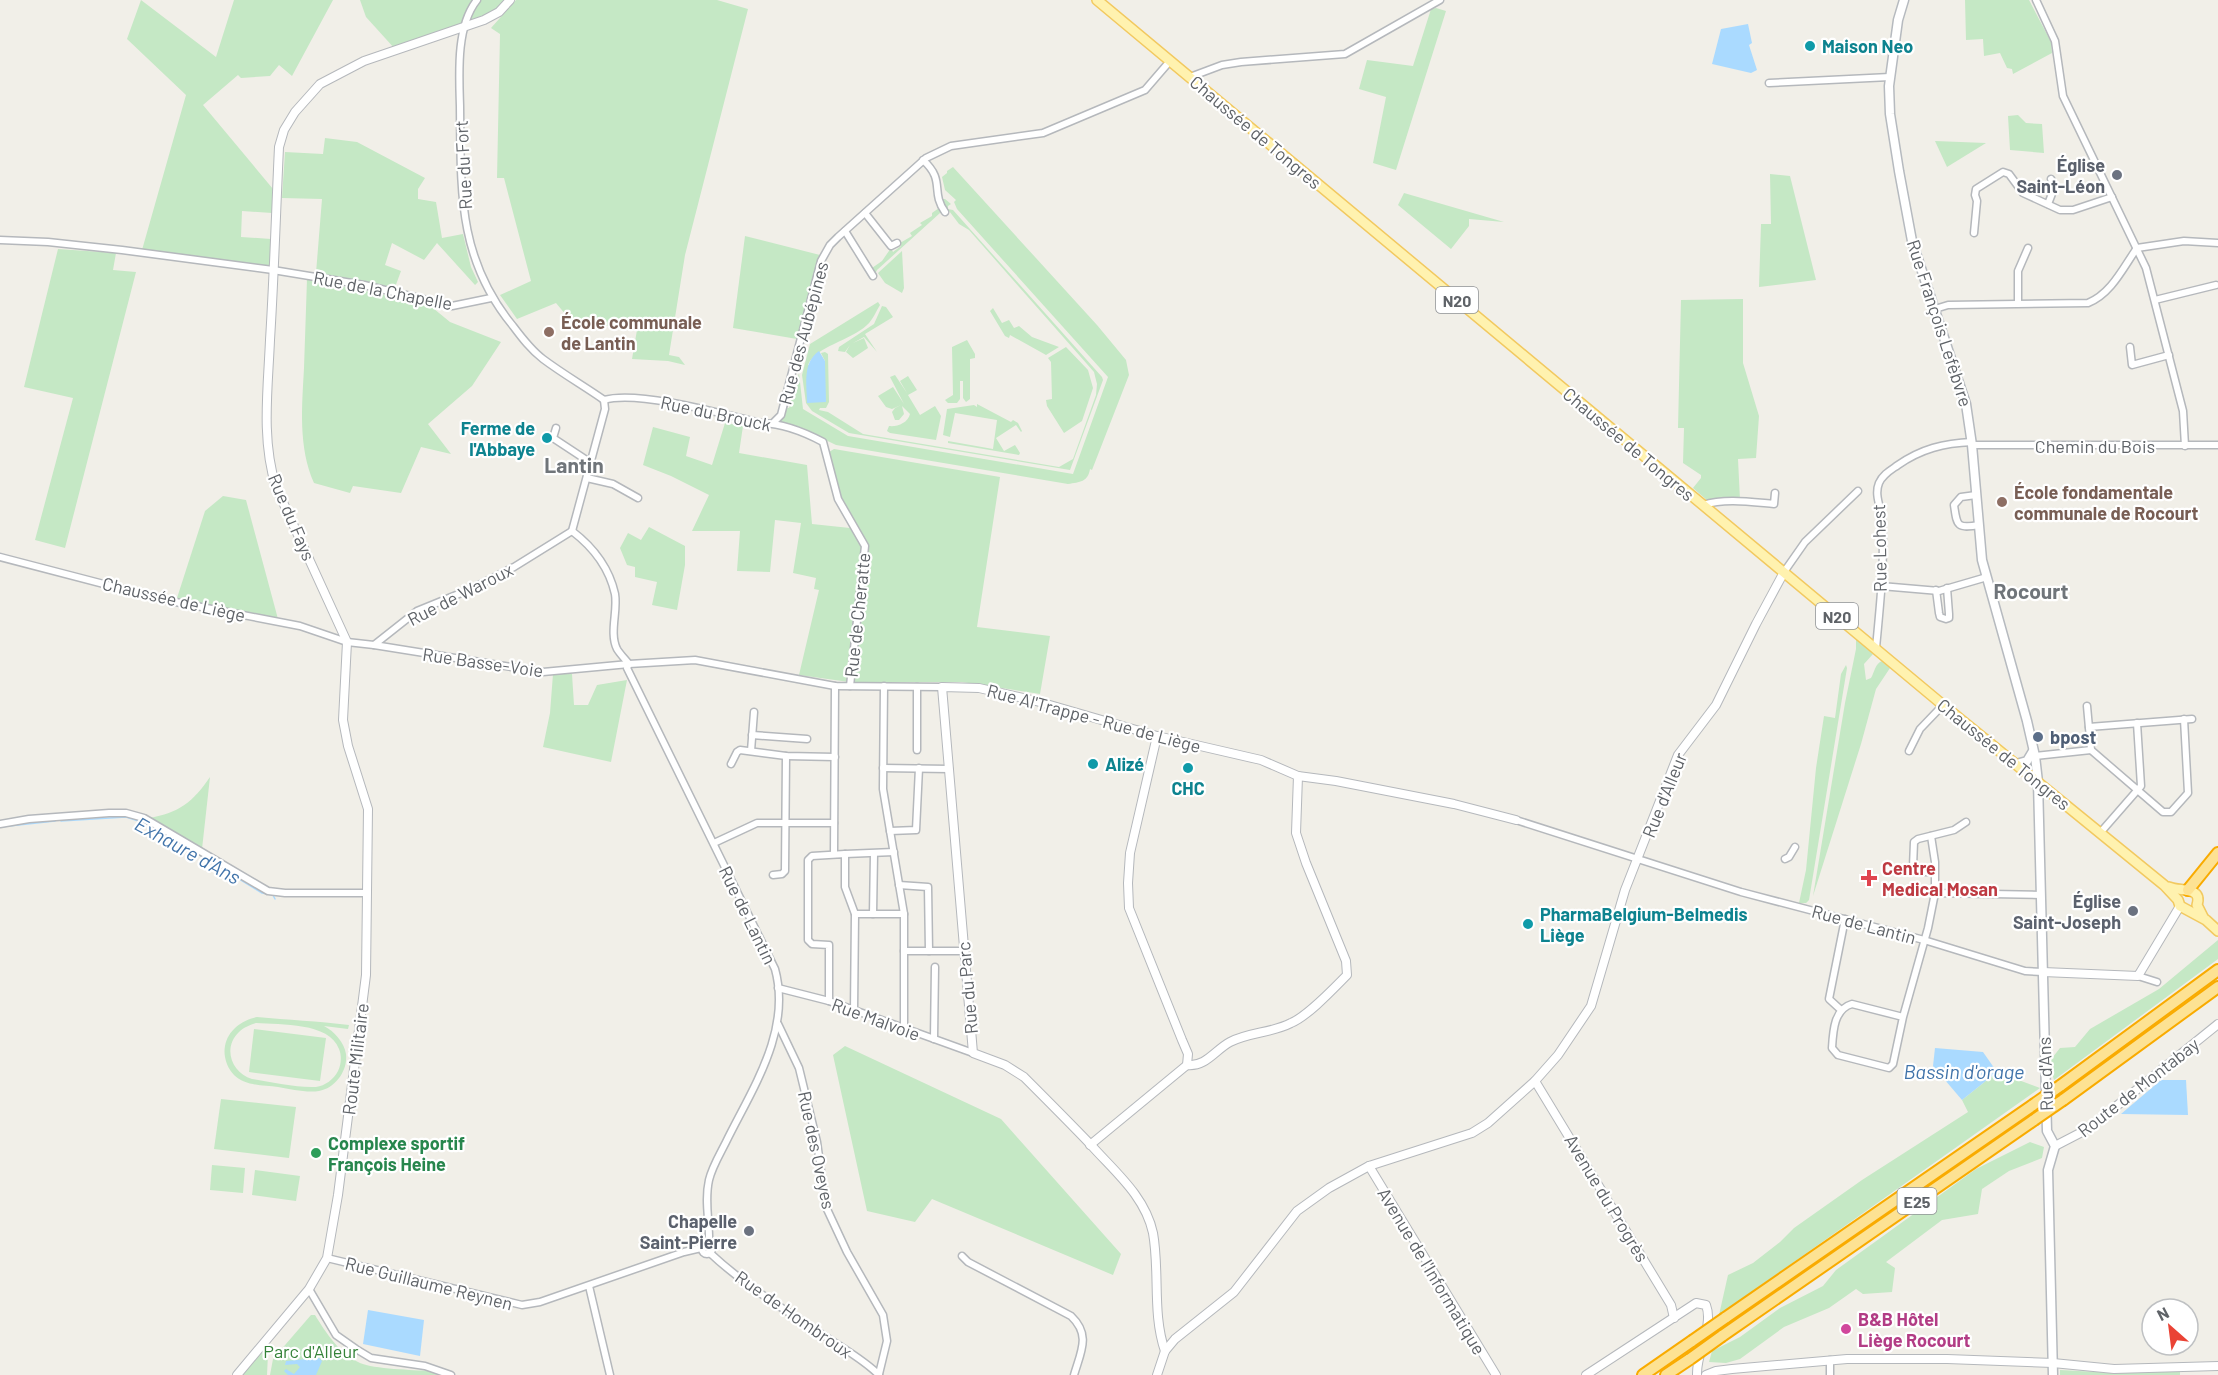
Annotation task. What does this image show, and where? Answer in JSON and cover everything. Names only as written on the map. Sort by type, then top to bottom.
[{"type":"highway","points":[[2188,899],[2218,853]]},
{"type":"highway","points":[[2188,899],[2218,860]]},
{"type":"highway","name":"E25","points":[[1643,1375],[2060,1086],[2218,970]]},
{"type":"highway","name":"E25","points":[[1666,1375],[2063,1100],[2218,987]]},
{"type":"main road","name":"Chaussée de Tongres","points":[[1097,0],[1943,705],[2164,885],[2177,890],[2188,899]]},
{"type":"main road","name":"Rue François Lefèbvre","points":[[1904,0],[1890,77],[1890,114],[1906,210],[1912,241],[1966,404],[1972,444],[1982,560],[2012,663],[2034,753],[2038,782]]},
{"type":"main road","points":[[2016,764],[2027,761],[2034,753]]},
{"type":"main road","name":"Rue d'Ans","points":[[2038,782],[2047,1131],[2055,1146],[2048,1170],[2053,1375]]},
{"type":"main road","points":[[2038,796],[2051,793]]},
{"type":"main road","points":[[2188,899],[2218,931]]},
{"type":"street","name":"Rue du Fort","points":[[477,0],[470,10],[465,27],[459,62],[464,214],[471,248],[479,273],[491,298],[526,343],[543,359],[604,400]]},
{"type":"street","name":"Rue du Fays","points":[[360,785],[343,720],[347,642],[276,487],[269,465],[267,430],[279,147],[284,130],[295,112],[320,84],[364,61],[465,27],[500,12],[510,0]]},
{"type":"street","points":[[1190,77],[1222,65],[1241,62],[1345,54],[1440,0]]},
{"type":"street","points":[[2036,0],[2055,41],[2063,96],[2146,268],[2183,411],[2185,446]]},
{"type":"street","name":"Rue des Aubépines","points":[[773,423],[781,415],[821,261],[830,245],[844,231],[923,160],[951,146],[1043,133],[1145,90],[1170,61]]},
{"type":"street","points":[[1769,83],[1890,77]]},
{"type":"street","points":[[923,160],[932,169],[938,181],[938,203],[945,212]]},
{"type":"street","points":[[1974,233],[1976,189],[2003,172],[2009,174],[2023,193],[2060,210],[2073,210],[2112,196]]},
{"type":"street","points":[[2048,204],[2055,186],[2051,179]]},
{"type":"street","points":[[865,213],[891,246],[897,243]]},
{"type":"street","points":[[844,231],[873,276]]},
{"type":"street","name":"Rue de la Chapelle","points":[[0,240],[48,242],[122,250],[273,270],[364,285],[452,306],[491,298]]},
{"type":"street","points":[[1935,309],[1948,305],[2080,304],[2097,299],[2107,291],[2137,248],[2184,241],[2218,243]]},
{"type":"street","points":[[2018,303],[2018,271],[2028,248]]},
{"type":"street","points":[[2155,300],[2216,285]]},
{"type":"street","points":[[2130,347],[2132,365],[2169,355]]},
{"type":"street","name":"Rue du Brouck","points":[[604,400],[616,396],[653,400],[760,423],[773,423],[780,427],[807,433],[824,445]]},
{"type":"street","points":[[572,531],[606,409],[604,400]]},
{"type":"street","points":[[556,428],[553,438],[591,463]]},
{"type":"street","name":"Chemin du Bois","points":[[1972,444],[2218,446]]},
{"type":"street","name":"Rue Lohest","points":[[1876,648],[1881,586],[1882,519],[1877,490],[1879,482],[1884,474],[1920,451],[1941,445],[1972,444]]},
{"type":"street","name":"Rue de Cheratte","points":[[824,445],[833,487],[865,546],[850,686]]},
{"type":"street","points":[[587,478],[613,484],[638,498]]},
{"type":"street","points":[[1784,572],[1805,542],[1858,491]]},
{"type":"street","points":[[1703,505],[1744,502],[1774,504],[1775,493]]},
{"type":"street","points":[[1976,495],[1961,497],[1954,505],[1959,525],[1964,527],[1978,525]]},
{"type":"street","name":"Rue de Waroux","points":[[374,645],[417,611],[471,589],[514,567],[572,531]]},
{"type":"street","name":"Rue de Lantin","points":[[572,531],[590,544],[607,570],[615,595],[617,649],[629,664],[627,668],[775,969],[778,988],[778,1024],[771,1048],[710,1178],[706,1210],[709,1244]]},
{"type":"street","name":"Chaussée de Liège","points":[[0,557],[165,600],[300,626],[347,642]]},
{"type":"street","name":"Rue d'Alleur","points":[[1165,1351],[1175,1339],[1234,1292],[1297,1211],[1329,1188],[1369,1166],[1472,1133],[1488,1123],[1535,1081],[1558,1055],[1591,1006],[1625,890],[1678,755],[1716,705],[1755,624],[1784,572]]},
{"type":"street","points":[[1881,586],[1936,590],[1987,577]]},
{"type":"street","points":[[1936,590],[1939,614],[1946,619],[1949,614],[1947,588]]},
{"type":"street","points":[[347,642],[374,645]]},
{"type":"street","name":"Rue Basse-Voie","points":[[374,645],[543,672],[629,664]]},
{"type":"street","name":"Rue Al'Trappe - Rue de Liège","points":[[629,664],[695,660],[835,686],[979,688],[1036,701],[1157,736],[1261,760],[1298,776],[1454,804],[1516,820]]},
{"type":"street","points":[[834,854],[835,686]]},
{"type":"street","points":[[884,686],[883,789],[904,914],[904,1029]]},
{"type":"street","points":[[917,687],[917,750]]},
{"type":"street","name":"Rue du Parc","points":[[942,687],[973,1053],[1005,1065],[1024,1077],[1132,1188],[1145,1211],[1152,1232],[1156,1255],[1160,1336],[1165,1351]]},
{"type":"street","points":[[1909,751],[1920,729],[1943,705]]},
{"type":"street","points":[[2087,706],[2091,750]]},
{"type":"street","points":[[751,751],[754,712]]},
{"type":"street","points":[[2034,753],[2091,750],[2163,812],[2171,812],[2188,793],[2184,719]]},
{"type":"street","points":[[2090,727],[2192,719]]},
{"type":"street","points":[[2100,833],[2141,786],[2137,723]]},
{"type":"street","points":[[753,735],[807,739]]},
{"type":"street","points":[[1090,1145],[1187,1065],[1188,1054],[1129,908],[1130,853],[1157,736]]},
{"type":"street","points":[[731,764],[738,751],[786,756],[835,757]]},
{"type":"street","points":[[773,875],[782,874],[785,871],[786,756]]},
{"type":"street","points":[[883,768],[949,769]]},
{"type":"street","points":[[890,831],[916,830],[919,768]]},
{"type":"street","points":[[1187,1065],[1195,1066],[1205,1061],[1228,1043],[1245,1035],[1292,1023],[1328,994],[1347,975],[1346,961],[1296,833],[1298,776]]},
{"type":"street","name":"Route Militaire","points":[[237,1375],[309,1289],[327,1258],[339,1195],[366,975],[368,809],[360,785]]},
{"type":"street","points":[[0,824],[28,819],[126,813],[144,818],[268,891],[367,893]]},
{"type":"street","name":"Rue de Lantin","points":[[1516,820],[1740,892],[1924,940],[2025,971],[2138,976]]},
{"type":"street","points":[[1934,872],[1918,872],[1913,867],[1914,842],[1954,830],[1966,822]]},
{"type":"street","points":[[714,843],[753,824],[834,823]]},
{"type":"street","points":[[1903,1017],[1852,1004],[1844,1006],[1832,1036],[1832,1048],[1838,1055],[1889,1068],[1893,1064],[1935,893],[1931,836]]},
{"type":"street","points":[[1785,859],[1795,847]]},
{"type":"street","points":[[829,1002],[829,945],[812,944],[808,938],[809,859],[812,856],[834,854],[894,852]]},
{"type":"street","points":[[845,854],[845,887],[855,914],[854,1011]]},
{"type":"street","points":[[873,914],[874,854]]},
{"type":"street","points":[[899,885],[928,887],[929,951]]},
{"type":"street","points":[[1935,893],[2042,895]]},
{"type":"street","points":[[2157,982],[2138,976],[2188,899]]},
{"type":"street","points":[[855,914],[904,914]]},
{"type":"street","points":[[1841,1010],[1829,999],[1845,919]]},
{"type":"street","points":[[904,951],[964,951]]},
{"type":"street","points":[[934,1039],[935,967]]},
{"type":"street","name":"Rue Malvoie","points":[[778,988],[829,1002],[973,1053]]},
{"type":"street","name":"Rue des Oveyes","points":[[778,1024],[799,1068],[818,1149],[826,1207],[885,1319],[886,1341],[879,1375]]},
{"type":"street","name":"Route de Montabay","points":[[2055,1146],[2098,1121],[2218,1024]]},
{"type":"street","name":"Avenue du Progrès","points":[[1535,1081],[1671,1305],[1674,1318]]},
{"type":"street","name":"Avenue de l'Informatique","points":[[1369,1166],[1496,1375]]},
{"type":"street","points":[[705,1244],[709,1244],[712,1247],[710,1253],[704,1254],[702,1248],[705,1244]]},
{"type":"street","name":"Rue Guillaume Reynen","points":[[327,1258],[522,1305],[540,1302],[684,1252],[702,1248]]},
{"type":"street","name":"Rue de Hombroux","points":[[710,1253],[800,1321],[864,1362],[879,1375]]},
{"type":"street","points":[[962,1256],[968,1262],[1071,1316],[1080,1325],[1083,1337],[1074,1375]]},
{"type":"street","points":[[589,1286],[610,1375]]},
{"type":"street","points":[[309,1289],[336,1335],[356,1349],[371,1358],[424,1366],[451,1375]]},
{"type":"street","points":[[1586,1375],[1696,1303],[1706,1305],[1709,1313],[1696,1365],[1697,1375]]},
{"type":"street","points":[[1157,1375],[1165,1351]]},
{"type":"street","points":[[1706,1375],[1732,1369],[1830,1360],[1947,1359],[2053,1363],[2114,1369],[2218,1366]]},
{"type":"street","points":[[1830,1360],[1830,1375]]},
{"type":"green space","points":[[141,0],[216,57],[234,0],[333,0],[292,76],[279,65],[270,76],[241,78],[238,75],[203,105],[273,189],[272,213],[242,211],[241,237],[271,239],[270,267],[142,250],[186,95],[127,39]]},
{"type":"green space","points":[[360,0],[507,0],[491,14],[395,49],[366,17]]},
{"type":"green space","points":[[516,0],[717,0],[748,9],[685,255],[669,355],[679,357],[685,365],[668,361],[632,359],[637,330],[571,321],[556,303],[517,319],[500,295],[531,281],[504,178],[497,178],[500,34],[491,28]]},
{"type":"green space","points":[[1965,0],[2029,0],[2051,42],[2052,53],[2013,74],[2012,69],[2007,68],[2000,53],[1984,56],[1983,39],[1966,40]]},
{"type":"green space","points":[[1431,9],[1446,11],[1396,170],[1373,163],[1386,97],[1359,89],[1367,60],[1413,66]]},
{"type":"green space","points":[[2018,115],[2026,123],[2042,124],[2044,153],[2010,150],[2008,116]]},
{"type":"green space","points":[[325,138],[357,142],[425,178],[418,189],[418,199],[436,202],[442,238],[463,234],[471,267],[478,282],[475,285],[437,243],[424,260],[392,243],[385,265],[401,271],[394,290],[316,273],[322,199],[282,198],[285,152],[323,154]]},
{"type":"green space","points":[[1935,141],[1986,143],[1947,167]]},
{"type":"green space","points":[[953,167],[1126,360],[1129,375],[1092,470],[1090,469],[1083,481],[1068,484],[836,445],[809,432],[784,426],[780,422],[784,407],[789,408],[799,373],[803,409],[848,436],[1073,474],[1108,377],[957,209],[954,202],[956,200],[945,190],[942,177]]},
{"type":"green space","points":[[1770,174],[1790,176],[1816,280],[1759,287],[1761,224],[1771,224]]},
{"type":"green space","points":[[1404,193],[1504,222],[1469,219],[1469,226],[1451,249],[1398,205]]},
{"type":"green space","points":[[940,199],[945,199],[951,204],[948,209],[953,210],[1102,377],[1103,380],[1070,470],[849,433],[812,411],[806,403],[802,375],[810,344],[878,302],[880,305],[867,325],[818,353],[808,365],[825,361],[821,353],[828,354],[829,402],[826,408],[819,410],[828,412],[863,434],[1059,467],[1073,459],[1096,395],[1097,384],[1094,372],[969,230],[959,224]]},
{"type":"green space","points":[[939,208],[943,214],[940,213],[875,274],[872,268],[882,261],[891,248],[893,252],[901,246],[900,243],[912,236],[910,233],[922,225],[920,223],[932,216],[932,213]]},
{"type":"green space","points":[[745,236],[820,255],[797,339],[733,328]]},
{"type":"green space","points":[[58,249],[116,253],[113,270],[136,272],[65,548],[35,540],[73,398],[24,387]]},
{"type":"green space","points":[[902,251],[904,288],[902,293],[885,283],[878,273]]},
{"type":"green space","points":[[307,279],[428,304],[450,322],[501,342],[472,386],[428,424],[451,454],[421,447],[401,493],[353,486],[350,493],[314,483],[305,455],[302,426]]},
{"type":"green space","points":[[1743,299],[1743,363],[1759,416],[1756,458],[1738,459],[1740,500],[1708,501],[1693,488],[1701,475],[1683,463],[1684,428],[1678,428],[1681,300]]},
{"type":"green space","points":[[882,306],[886,307],[893,317],[865,334],[877,352],[864,337],[853,343],[864,338],[868,348],[853,358],[846,352],[850,345],[845,352],[838,351],[839,347],[874,324]]},
{"type":"green space","points":[[993,308],[1002,323],[1009,320],[1014,328],[1019,326],[1032,337],[1059,347],[1046,355],[1010,335],[1009,338],[1005,336],[990,311]]},
{"type":"green space","points":[[967,340],[975,354],[975,358],[970,359],[970,399],[966,402],[963,398],[963,381],[960,381],[960,399],[957,403],[948,403],[945,400],[953,395],[952,347]]},
{"type":"green space","points":[[1066,347],[1088,370],[1093,388],[1082,421],[1064,433],[1047,406],[1046,400],[1052,399],[1051,362],[1048,358]]},
{"type":"green space","points":[[895,375],[907,393],[900,381],[908,376],[917,390],[908,395],[920,415],[935,406],[941,416],[936,440],[887,431],[889,426],[905,422],[910,414],[902,406],[904,414],[899,420],[895,420],[892,412],[901,405],[892,409],[886,407],[878,396],[893,387],[904,404],[890,377]]},
{"type":"green space","points":[[977,404],[1011,422],[1013,420],[1018,423],[1021,432],[1016,425],[996,438],[1004,451],[1015,445],[1019,455],[948,443],[948,441],[993,449],[997,420],[955,413],[950,437],[943,435],[947,409],[974,405],[977,407]]},
{"type":"green space","points":[[725,423],[743,426],[739,453],[807,465],[812,524],[850,528],[862,542],[849,682],[799,675],[819,590],[814,589],[816,578],[793,573],[801,523],[775,520],[770,572],[737,571],[740,531],[692,531],[709,495],[643,465],[653,427],[690,437],[686,456],[712,465]]},
{"type":"green space","points":[[834,449],[1000,477],[977,627],[1050,636],[1040,694],[962,682],[853,682],[867,545],[840,494],[829,452]]},
{"type":"green space","points":[[223,496],[246,500],[278,619],[177,598],[205,511]]},
{"type":"green space","points":[[649,527],[685,546],[685,565],[677,610],[652,605],[657,582],[635,577],[635,567],[627,565],[620,548],[628,533],[641,540]]},
{"type":"green space","points":[[1856,639],[1873,654],[1864,664],[1866,680],[1871,678],[1876,666],[1882,661],[1890,668],[1876,689],[1813,896],[1856,649]]},
{"type":"green space","points":[[1846,665],[1809,900],[1806,903],[1799,903],[1806,870],[1816,768],[1824,716],[1835,718],[1841,674]]},
{"type":"green space","points":[[553,674],[572,674],[574,705],[588,705],[597,685],[627,680],[611,762],[543,747],[550,713]]},
{"type":"green space","points":[[210,777],[202,849],[149,818],[169,813],[184,805],[198,793]]},
{"type":"green space","points":[[2218,940],[2218,959],[2054,1080],[2049,1062],[2060,1048],[2075,1047],[2090,1029],[2159,989]]},
{"type":"green space","points":[[251,1018],[349,1025],[348,1029],[324,1026],[338,1037],[345,1050],[345,1066],[340,1077],[331,1086],[319,1091],[255,1084],[238,1079],[225,1058],[225,1046],[232,1031]],"holes":[[[256,1023],[291,1025],[315,1029],[325,1034],[334,1040],[339,1049],[341,1057],[339,1069],[326,1084],[316,1087],[300,1087],[245,1076],[235,1066],[230,1052],[231,1045],[239,1032]]]},
{"type":"green space","points":[[254,1029],[326,1038],[320,1081],[249,1072]]},
{"type":"green space","points":[[845,1046],[1001,1119],[1121,1254],[1113,1275],[932,1199],[915,1222],[867,1211],[833,1055]]},
{"type":"green space","points":[[1997,1072],[2040,1088],[1719,1315],[1728,1275],[1753,1263],[1794,1228],[1862,1180],[1968,1112],[1962,1100]]},
{"type":"green space","points":[[221,1099],[296,1107],[289,1158],[214,1149]]},
{"type":"green space","points":[[2030,1142],[2044,1147],[2042,1158],[2009,1171],[1982,1189],[1978,1214],[1942,1220],[1886,1262],[1895,1268],[1892,1292],[1863,1294],[1856,1289],[1829,1308],[1784,1327],[1740,1359],[1726,1363],[1709,1362],[1712,1351],[1740,1337],[1780,1308],[1823,1286],[1836,1270],[1976,1169]]},
{"type":"green space","points":[[212,1165],[245,1168],[243,1193],[210,1190]]},
{"type":"green space","points":[[255,1170],[300,1176],[296,1201],[252,1195]]},
{"type":"green space","name":"Parc d'Alleur","points":[[311,1315],[315,1315],[339,1348],[360,1363],[384,1368],[430,1371],[439,1375],[270,1375],[273,1359]]},
{"type":"green space","points":[[263,1350],[268,1354],[267,1375],[242,1375]]},
{"type":"green space","points":[[2060,1370],[2115,1373],[2180,1371],[2180,1375],[2060,1375]]},
{"type":"water","points":[[1748,24],[1752,43],[1749,45],[1757,70],[1751,73],[1712,64],[1721,29]]},
{"type":"water","points":[[819,351],[825,361],[826,402],[807,403],[808,368]]},
{"type":"water","name":"Bassin d'orage","points":[[1935,1048],[1983,1052],[1997,1072],[1962,1100],[1933,1066]]},
{"type":"water","points":[[2161,1080],[2186,1080],[2188,1115],[2121,1114]]},
{"type":"water","points":[[368,1310],[424,1320],[420,1356],[363,1344]]},
{"type":"water","points":[[319,1358],[322,1361],[316,1375],[288,1375],[284,1371],[286,1369],[294,1374],[300,1367],[297,1364],[285,1365],[286,1361]]},
{"type":"waterway","name":"Exhaure d'Ans","points":[[61,821],[126,817],[145,823],[165,834]]},
{"type":"waterway","name":"Exhaure d'Ans","points":[[0,827],[55,821]]},
{"type":"waterway","name":"Exhaure d'Ans","points":[[184,845],[262,893],[273,895],[275,899]]},
{"type":"place","name":"Maison Neo","points":[[1810,46]]},
{"type":"place","name":"Église Saint-Léon","points":[[2117,175]]},
{"type":"place","name":"École communale de Lantin","points":[[549,332]]},
{"type":"place","name":"Ferme de l'Abbaye","points":[[547,438]]},
{"type":"place","name":"École fondamentale communale de Rocourt","points":[[2002,502]]},
{"type":"place","name":"bpost","points":[[2038,737]]},
{"type":"place","name":"Alizé","points":[[1093,764]]},
{"type":"place","name":"CHC","points":[[1188,768]]},
{"type":"place","name":"Centre Medical Mosan","points":[[1869,878]]},
{"type":"place","name":"Église Saint-Joseph","points":[[2133,911]]},
{"type":"place","name":"PharmaBelgium-Belmedis Liège","points":[[1528,924]]},
{"type":"place","name":"Complexe sportif François Heine","points":[[316,1153]]},
{"type":"place","name":"Chapelle Saint-Pierre","points":[[749,1231]]},
{"type":"place","name":"B&B Hôtel Liège Rocourt","points":[[1846,1329]]},
{"type":"district","name":"Lantin","points":[[574,464]]},
{"type":"district","name":"Rocourt","points":[[2031,590]]}]
